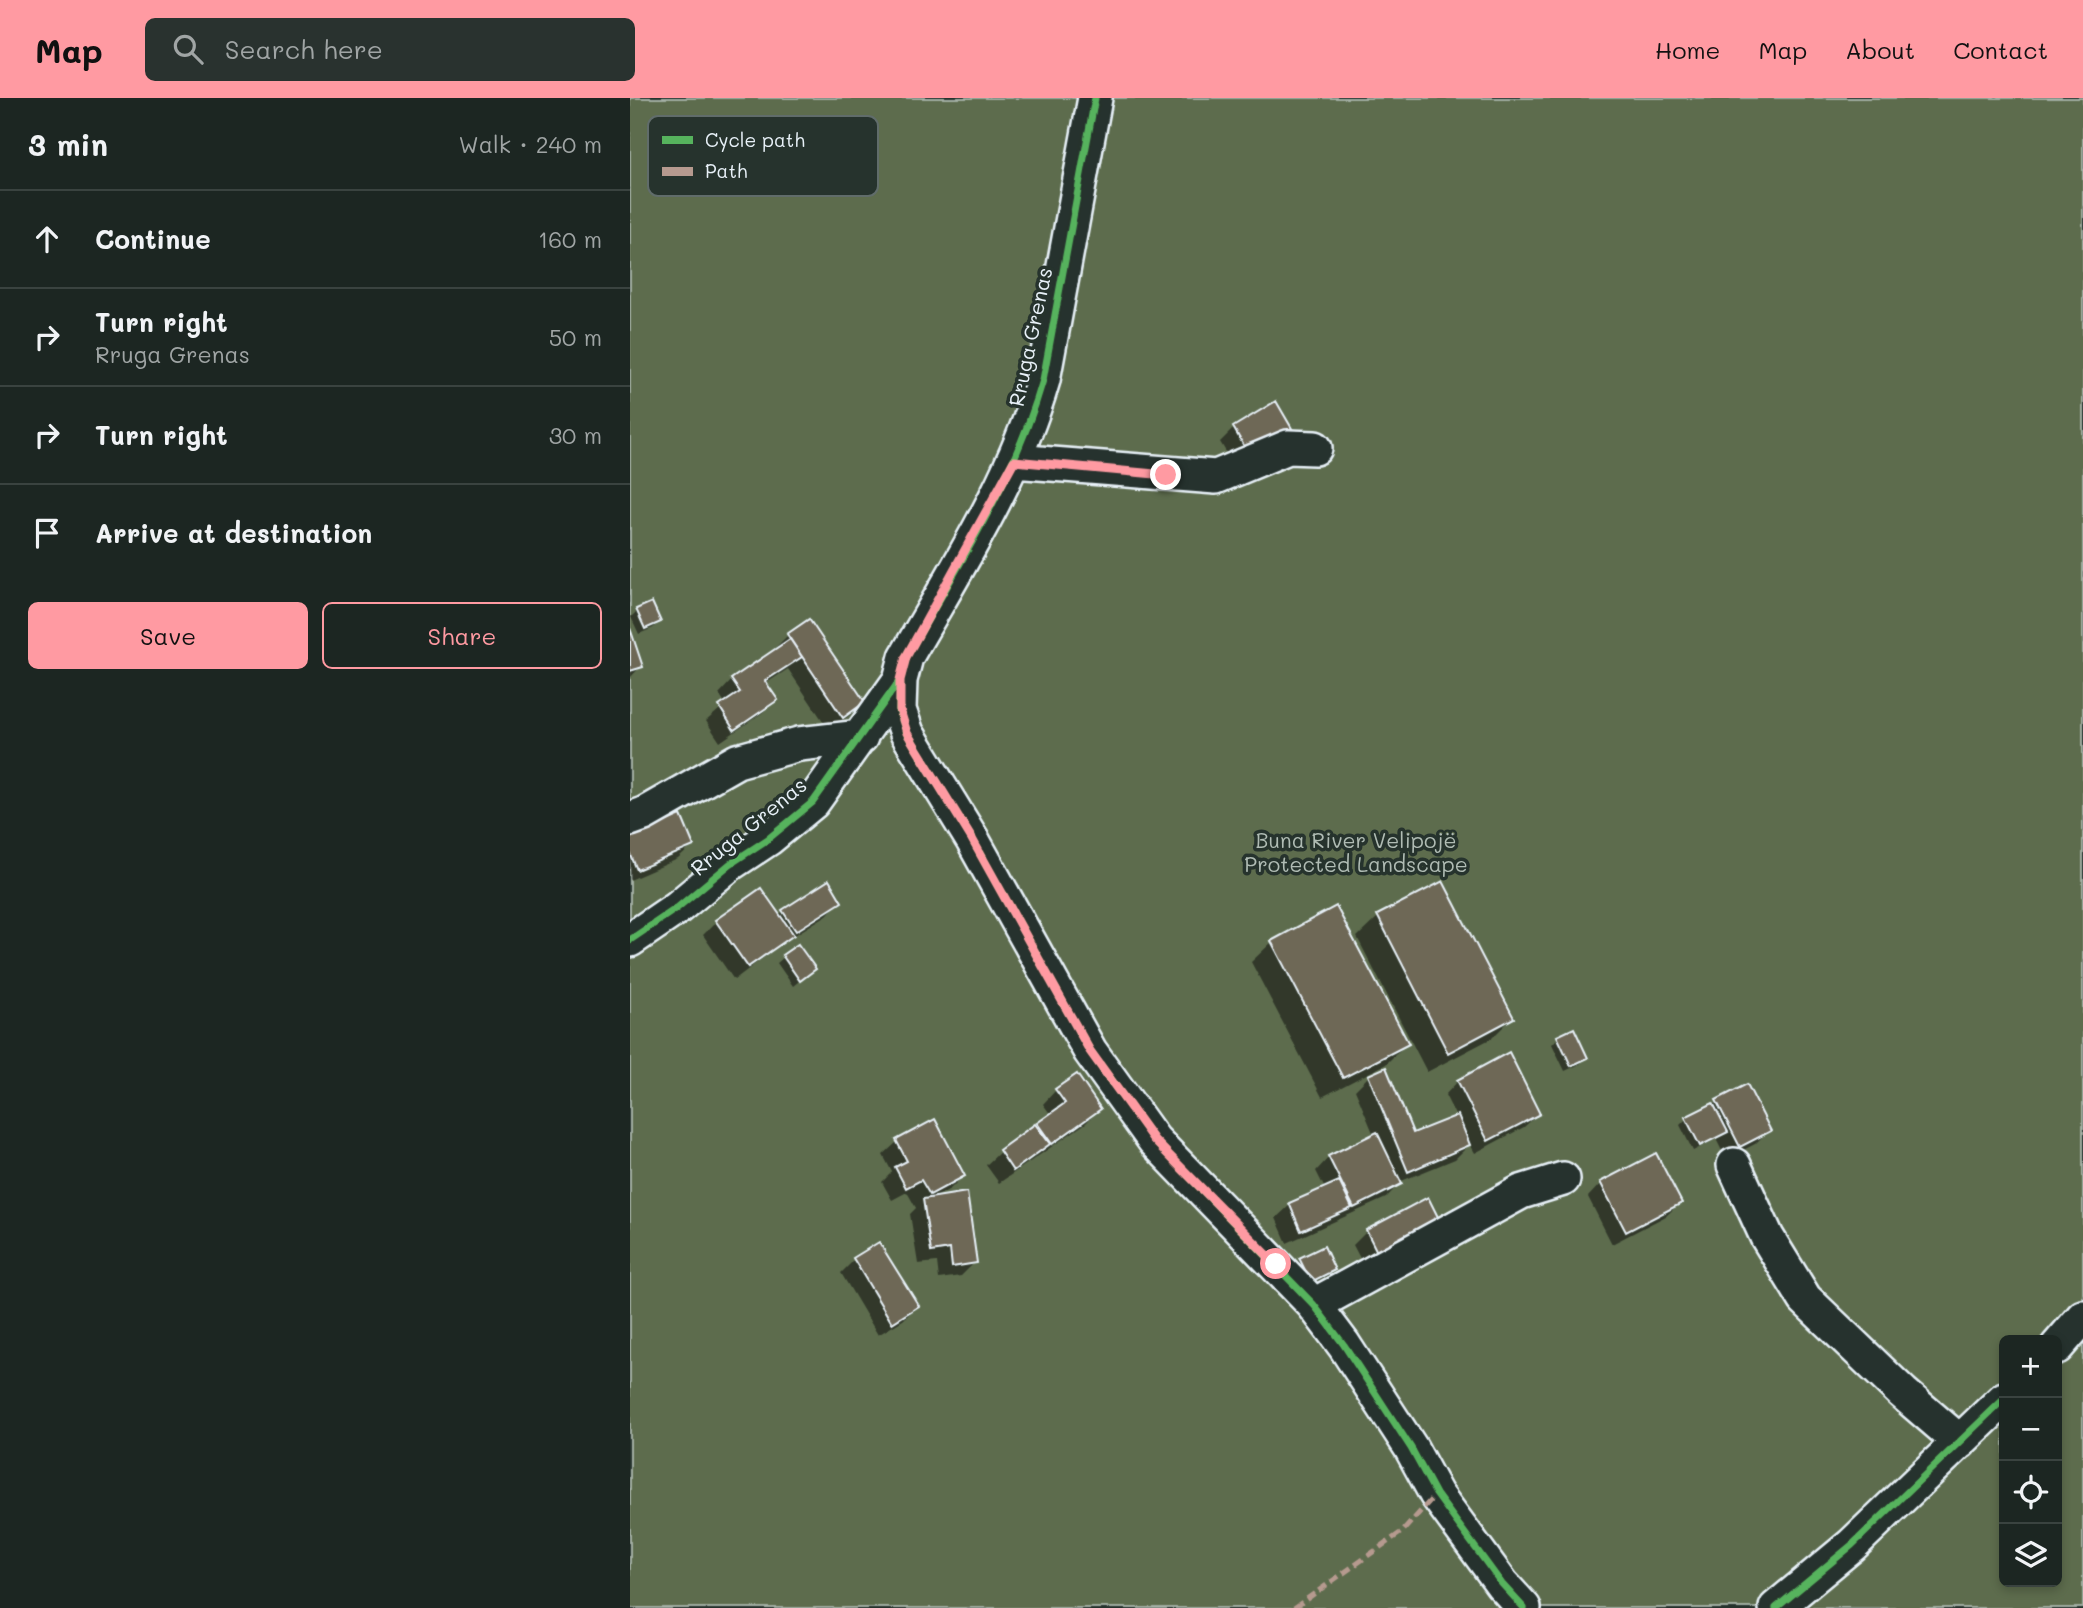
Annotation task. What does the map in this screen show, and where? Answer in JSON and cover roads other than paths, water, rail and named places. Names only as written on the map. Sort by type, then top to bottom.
[{"type":"street","name":"Rruga Grenas","points":[[630,940],[677,908],[730,864],[768,839],[813,802],[900,680],[906,657],[1025,437],[1043,380],[1095,98]]},
{"type":"street","points":[[1014,461],[1216,477],[1288,447],[1315,448]]},
{"type":"street","points":[[900,680],[900,710],[907,733],[972,839],[1090,1051],[1154,1140],[1314,1304],[1411,1448],[1436,1494],[1502,1584],[1524,1608]]},
{"type":"street","points":[[630,819],[644,814],[737,761],[799,744],[861,737]]},
{"type":"street","points":[[1734,1165],[1768,1237],[1805,1299],[1903,1393],[1960,1442]]},
{"type":"street","points":[[1314,1304],[1521,1192],[1563,1179]]},
{"type":"street","points":[[2062,1341],[2083,1317]]},
{"type":"street","points":[[1776,1608],[1852,1545],[1999,1404]]},
{"type":"park label","name":"Buna River Velipojë Protected Landscape","points":[[1356,853]]}]
